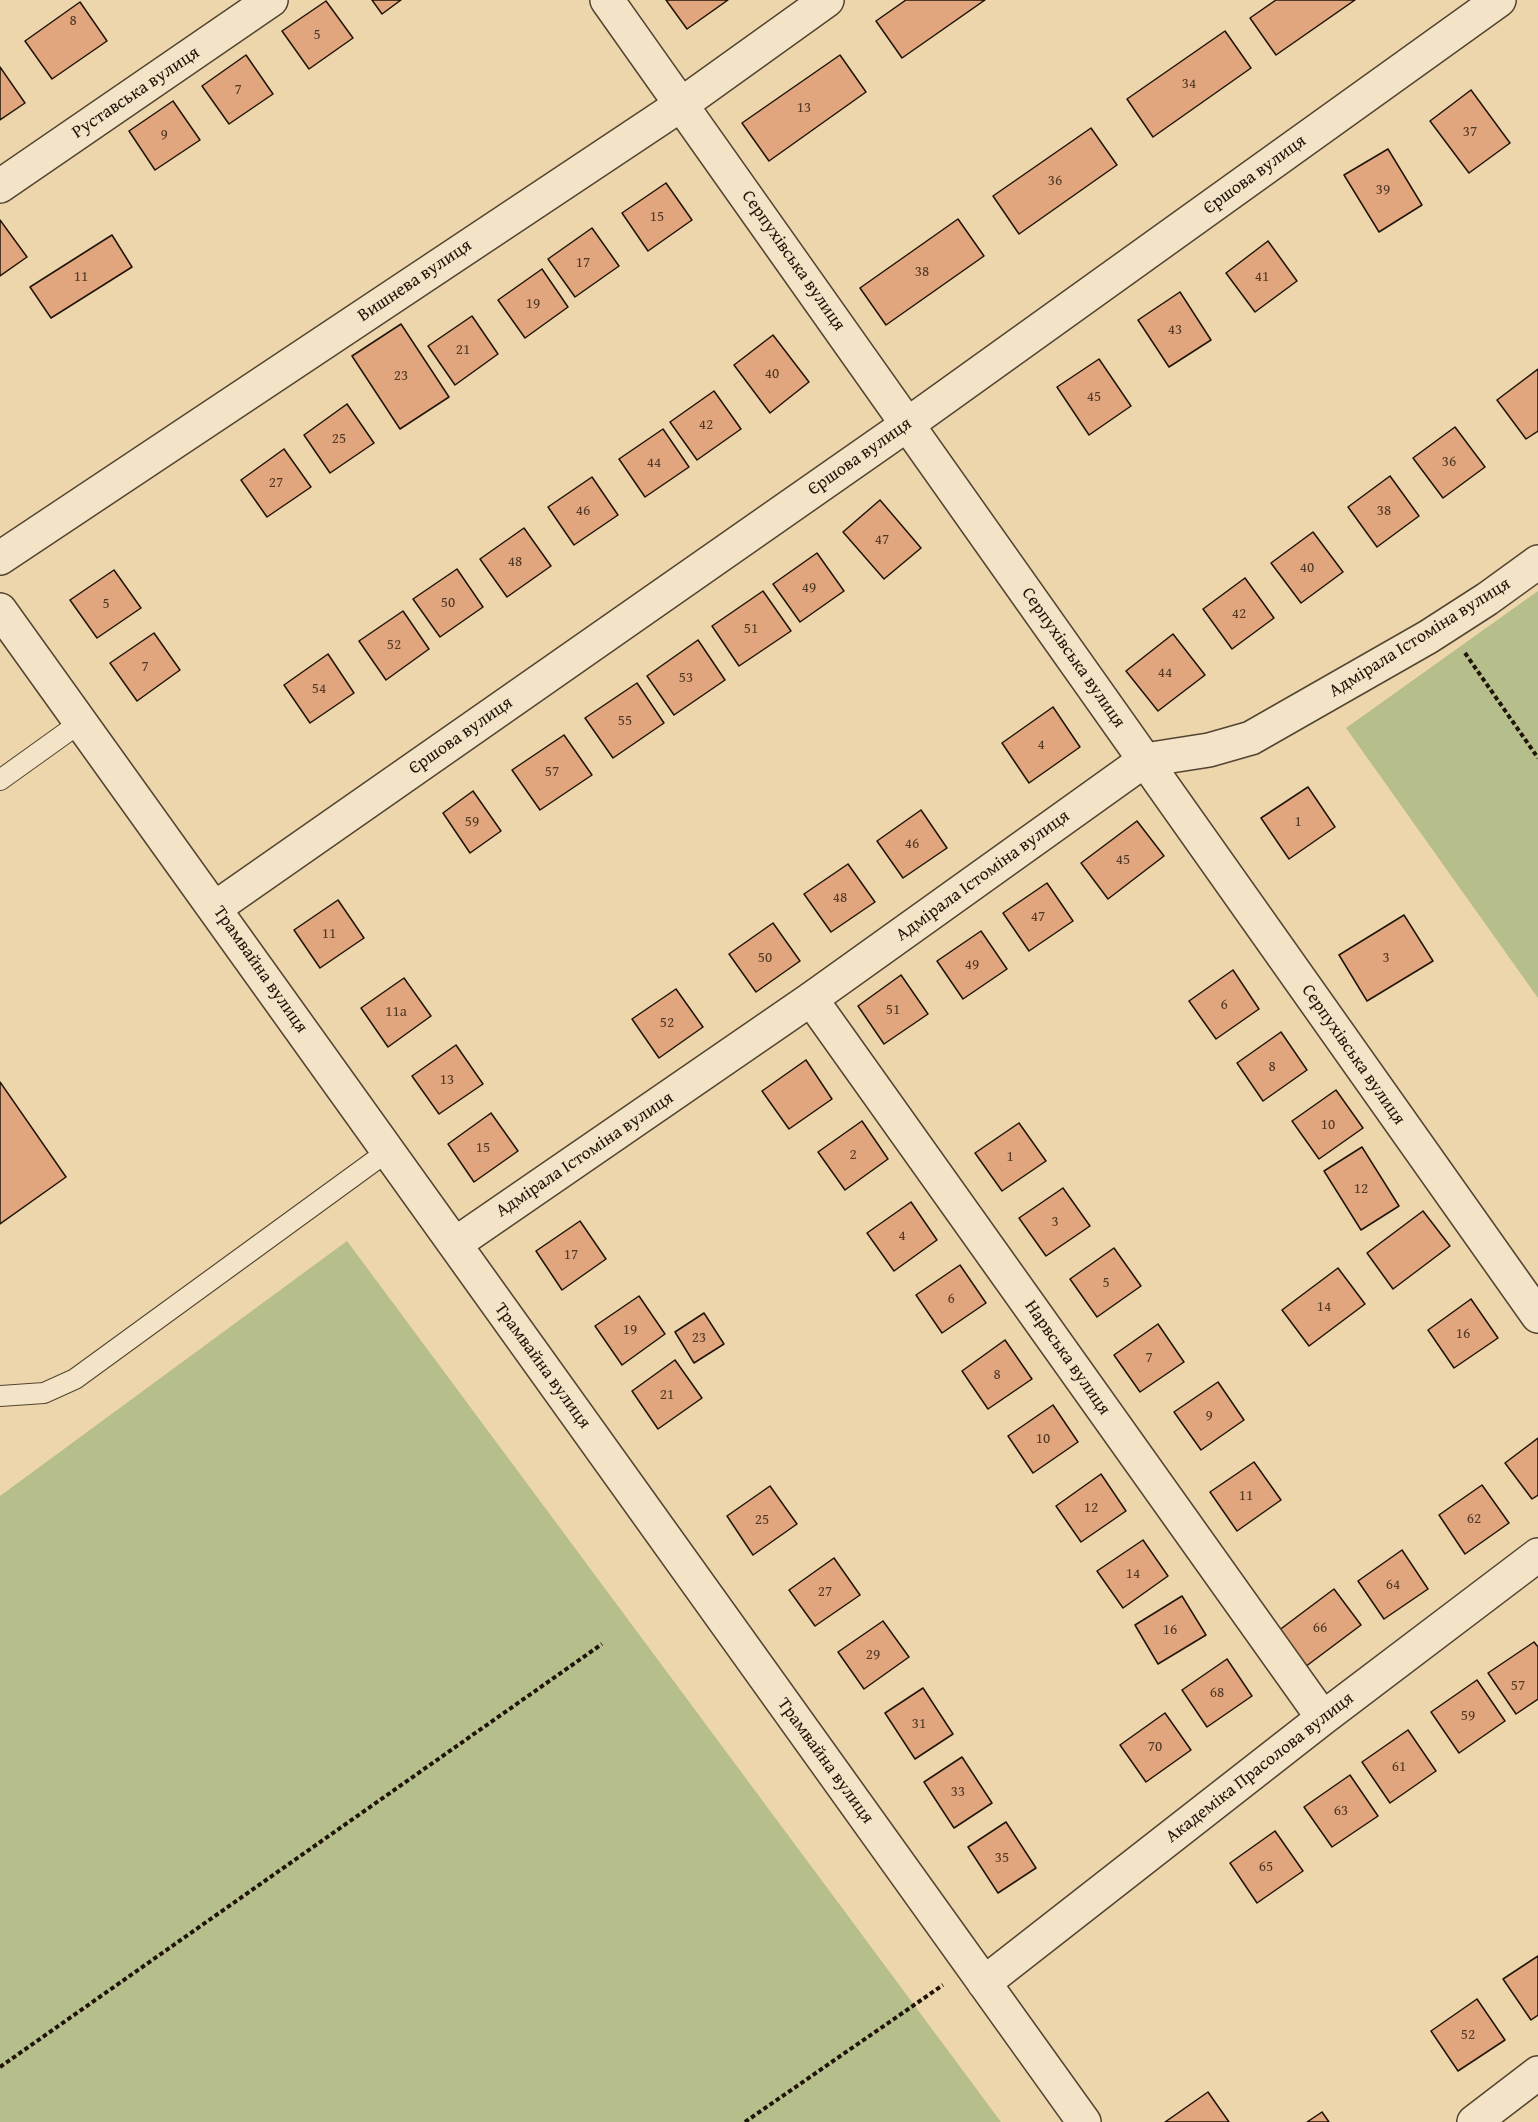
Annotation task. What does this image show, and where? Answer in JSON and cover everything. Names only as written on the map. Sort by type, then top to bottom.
[{"type":"street","name":"Руставська вулиця","points":[[0,186],[272,0]]},
{"type":"street","name":"Серпухівська вулиця","points":[[607,0],[1538,1316]]},
{"type":"street","name":"Вишнева вулиця","points":[[0,558],[682,104],[827,0]]},
{"type":"street","name":"Єршова вулиця","points":[[215,908],[908,424],[1499,0]]},
{"type":"street","name":"Адмірала Істоміна вулиця","points":[[455,1244],[811,999],[1145,760],[1209,750],[1251,738],[1446,625],[1488,599],[1538,562]]},
{"type":"street","name":"Трамвайна вулиця","points":[[0,610],[1084,2122]]},
{"type":"street","name":"Нарвська вулиця","points":[[811,999],[1323,1718]]},
{"type":"street","name":"Академіка Прасолова вулиця","points":[[978,1974],[1538,1556]]},
{"type":"street","points":[[1474,2122],[1538,2073]]},
{"type":"lane","points":[[0,780],[81,722]]},
{"type":"lane","points":[[0,1396],[44,1393],[75,1379],[388,1151]]},
{"type":"path","points":[[1446,625],[1538,758]]},
{"type":"path","points":[[0,2067],[602,1644]]},
{"type":"path","points":[[745,2122],[978,1974]]},
{"type":"green space","points":[[1538,591],[1538,998],[1346,728]]},
{"type":"green space","points":[[347,1241],[1001,2122],[0,2122],[0,1496]]},
{"type":"building","points":[[372,0],[401,0],[382,14]]},
{"type":"building","points":[[666,0],[728,0],[687,29]]},
{"type":"building","points":[[906,0],[985,0],[902,58],[876,21]]},
{"type":"building","points":[[1276,0],[1355,0],[1276,55],[1250,18]]},
{"type":"building","points":[[326,1],[353,38],[309,69],[282,31]]},
{"type":"building","points":[[80,2],[107,41],[52,79],[25,41]]},
{"type":"building","points":[[1225,31],[1251,68],[1153,137],[1127,99]]},
{"type":"building","points":[[246,55],[273,94],[229,124],[202,86]]},
{"type":"building","points":[[840,55],[866,92],[769,161],[742,123]]},
{"type":"building","points":[[0,67],[25,103],[0,120]]},
{"type":"building","points":[[1471,90],[1510,143],[1469,173],[1430,121]]},
{"type":"building","points":[[173,101],[200,140],[155,170],[129,131]]},
{"type":"building","points":[[1091,128],[1117,165],[1019,234],[993,196]]},
{"type":"building","points":[[1388,149],[1422,205],[1379,232],[1344,175]]},
{"type":"building","points":[[666,183],[692,220],[648,251],[622,213]]},
{"type":"building","points":[[958,219],[984,256],[886,325],[860,288]]},
{"type":"building","points":[[0,220],[27,257],[0,276]]},
{"type":"building","points":[[592,228],[619,266],[575,297],[548,259]]},
{"type":"building","points":[[112,235],[132,267],[51,318],[30,287]]},
{"type":"building","points":[[1268,241],[1297,281],[1255,312],[1226,273]]},
{"type":"building","points":[[542,269],[568,307],[525,338],[498,300]]},
{"type":"building","points":[[1180,292],[1211,340],[1169,367],[1138,320]]},
{"type":"building","points":[[472,316],[498,354],[455,385],[428,346]]},
{"type":"building","points":[[401,324],[449,397],[400,429],[352,356]]},
{"type":"building","points":[[773,335],[809,382],[770,413],[734,365]]},
{"type":"building","points":[[1099,359],[1131,406],[1089,435],[1057,387]]},
{"type":"building","points":[[1538,369],[1538,431],[1526,439],[1497,400]]},
{"type":"building","points":[[714,391],[741,429],[697,460],[670,422]]},
{"type":"building","points":[[347,404],[374,443],[330,473],[304,435]]},
{"type":"building","points":[[1455,427],[1485,467],[1443,498],[1413,458]]},
{"type":"building","points":[[663,429],[689,467],[645,497],[619,459]]},
{"type":"building","points":[[284,449],[311,487],[267,517],[241,480]]},
{"type":"building","points":[[1390,476],[1419,516],[1377,547],[1348,507]]},
{"type":"building","points":[[592,477],[618,515],[574,545],[548,507]]},
{"type":"building","points":[[880,500],[921,548],[884,579],[843,532]]},
{"type":"building","points":[[524,528],[551,566],[507,597],[480,559]]},
{"type":"building","points":[[1313,532],[1343,572],[1301,603],[1271,563]]},
{"type":"building","points":[[817,553],[844,591],[800,622],[773,584]]},
{"type":"building","points":[[457,569],[483,607],[440,637],[413,599]]},
{"type":"building","points":[[114,570],[141,608],[97,638],[70,600]]},
{"type":"building","points":[[1245,578],[1274,618],[1232,649],[1203,609]]},
{"type":"building","points":[[763,591],[791,631],[739,666],[712,626]]},
{"type":"building","points":[[403,611],[429,649],[386,680],[359,641]]},
{"type":"building","points":[[154,633],[180,670],[137,701],[110,663]]},
{"type":"building","points":[[1173,634],[1205,675],[1158,711],[1126,671]]},
{"type":"building","points":[[698,640],[725,680],[674,715],[647,676]]},
{"type":"building","points":[[328,654],[354,693],[310,723],[284,685]]},
{"type":"building","points":[[637,683],[664,723],[613,758],[585,718]]},
{"type":"building","points":[[1053,707],[1080,747],[1029,783],[1002,743]]},
{"type":"building","points":[[564,735],[592,775],[540,810],[512,770]]},
{"type":"building","points":[[1308,787],[1335,827],[1289,859],[1261,818]]},
{"type":"building","points":[[473,791],[501,831],[470,853],[443,813]]},
{"type":"building","points":[[921,810],[947,848],[903,878],[877,841]]},
{"type":"building","points":[[1137,821],[1164,856],[1108,899],[1081,863]]},
{"type":"building","points":[[848,864],[875,902],[831,932],[804,894]]},
{"type":"building","points":[[1047,883],[1073,921],[1029,951],[1003,913]]},
{"type":"building","points":[[338,900],[364,938],[320,968],[294,930]]},
{"type":"building","points":[[1404,915],[1433,961],[1367,1001],[1339,955]]},
{"type":"building","points":[[773,923],[800,961],[756,992],[729,954]]},
{"type":"building","points":[[981,931],[1007,969],[963,999],[937,961]]},
{"type":"building","points":[[1233,970],[1259,1009],[1216,1039],[1189,1001]]},
{"type":"building","points":[[901,975],[928,1014],[884,1044],[858,1006]]},
{"type":"building","points":[[404,978],[431,1016],[388,1047],[361,1008]]},
{"type":"building","points":[[676,989],[703,1027],[659,1058],[632,1019]]},
{"type":"building","points":[[1281,1032],[1307,1070],[1263,1101],[1237,1063]]},
{"type":"building","points":[[456,1045],[483,1084],[439,1114],[412,1076]]},
{"type":"building","points":[[806,1060],[832,1099],[789,1129],[762,1091]]},
{"type":"building","points":[[0,1082],[66,1177],[0,1224]]},
{"type":"building","points":[[1336,1090],[1363,1128],[1319,1159],[1292,1121]]},
{"type":"building","points":[[491,1113],[518,1151],[474,1182],[448,1144]]},
{"type":"building","points":[[862,1121],[888,1159],[845,1190],[818,1152]]},
{"type":"building","points":[[1019,1123],[1046,1161],[1002,1191],[975,1153]]},
{"type":"building","points":[[1362,1147],[1399,1206],[1361,1230],[1324,1171]]},
{"type":"building","points":[[1063,1188],[1090,1226],[1046,1256],[1019,1218]]},
{"type":"building","points":[[911,1202],[937,1240],[894,1271],[867,1233]]},
{"type":"building","points":[[1423,1211],[1450,1246],[1393,1289],[1367,1253]]},
{"type":"building","points":[[580,1221],[606,1259],[562,1290],[536,1251]]},
{"type":"building","points":[[1114,1248],[1141,1286],[1097,1317],[1070,1279]]},
{"type":"building","points":[[960,1265],[986,1303],[942,1333],[916,1295]]},
{"type":"building","points":[[1338,1268],[1365,1304],[1309,1346],[1282,1310]]},
{"type":"building","points":[[639,1296],[665,1334],[622,1365],[595,1326]]},
{"type":"building","points":[[1471,1299],[1498,1338],[1454,1368],[1428,1330]]},
{"type":"building","points":[[704,1313],[724,1344],[694,1363],[675,1332]]},
{"type":"building","points":[[1158,1324],[1184,1362],[1140,1392],[1114,1355]]},
{"type":"building","points":[[1005,1340],[1032,1379],[988,1409],[962,1371]]},
{"type":"building","points":[[675,1360],[702,1398],[658,1429],[632,1391]]},
{"type":"building","points":[[1218,1382],[1244,1420],[1201,1450],[1174,1412]]},
{"type":"building","points":[[1053,1405],[1078,1442],[1033,1473],[1008,1436]]},
{"type":"building","points":[[1538,1438],[1538,1495],[1532,1499],[1505,1463]]},
{"type":"building","points":[[1254,1462],[1281,1500],[1237,1531],[1210,1492]]},
{"type":"building","points":[[1101,1474],[1126,1511],[1081,1542],[1056,1506]]},
{"type":"building","points":[[1482,1485],[1509,1523],[1465,1554],[1439,1515]]},
{"type":"building","points":[[770,1486],[797,1524],[753,1555],[727,1516]]},
{"type":"building","points":[[1143,1540],[1168,1576],[1123,1608],[1097,1571]]},
{"type":"building","points":[[1402,1550],[1428,1589],[1384,1619],[1358,1581]]},
{"type":"building","points":[[834,1558],[860,1595],[815,1626],[789,1590]]},
{"type":"building","points":[[1334,1589],[1361,1625],[1305,1667],[1278,1631]]},
{"type":"building","points":[[1182,1596],[1206,1635],[1158,1664],[1135,1625]]},
{"type":"building","points":[[883,1621],[909,1657],[864,1689],[838,1652]]},
{"type":"building","points":[[1534,1642],[1538,1647],[1538,1699],[1516,1714],[1488,1673]]},
{"type":"building","points":[[1227,1659],[1252,1696],[1207,1727],[1182,1690]]},
{"type":"building","points":[[1477,1680],[1505,1721],[1459,1753],[1431,1712]]},
{"type":"building","points":[[923,1688],[953,1734],[915,1759],[885,1713]]},
{"type":"building","points":[[1165,1713],[1191,1750],[1146,1782],[1120,1745]]},
{"type":"building","points":[[1408,1730],[1436,1771],[1390,1803],[1362,1762]]},
{"type":"building","points":[[962,1757],[992,1803],[954,1828],[924,1782]]},
{"type":"building","points":[[1350,1775],[1378,1816],[1332,1847],[1304,1807]]},
{"type":"building","points":[[1006,1822],[1036,1868],[998,1893],[968,1847]]},
{"type":"building","points":[[1275,1831],[1303,1871],[1257,1903],[1230,1863]]},
{"type":"building","points":[[1538,1956],[1538,2015],[1531,2020],[1503,1979]]},
{"type":"building","points":[[1477,1999],[1505,2040],[1458,2071],[1431,2031]]},
{"type":"building","points":[[1208,2092],[1229,2122],[1165,2122]]},
{"type":"building","points":[[1322,2112],[1329,2122],[1307,2122]]}]
